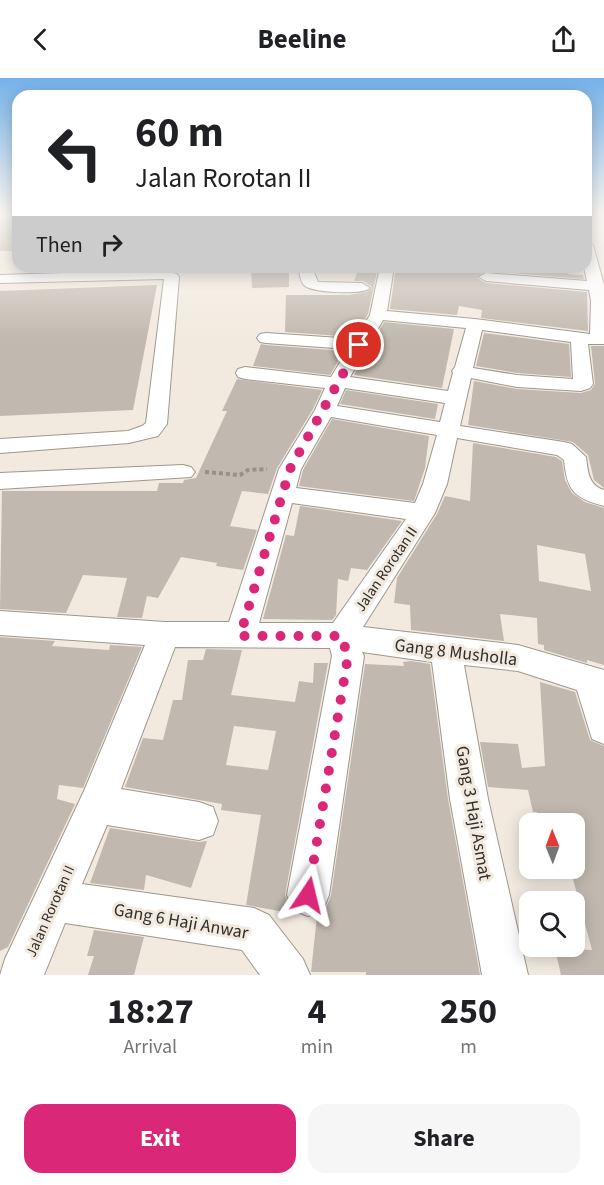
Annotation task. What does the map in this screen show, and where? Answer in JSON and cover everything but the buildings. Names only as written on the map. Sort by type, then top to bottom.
[{"type":"street","points":[[582,381],[600,321],[595,266]]},
{"type":"street","points":[[307,273],[310,283],[315,286],[362,288]]},
{"type":"street","points":[[240,636],[290,469],[325,410],[337,382],[378,315],[386,273]]},
{"type":"street","points":[[486,277],[526,273]]},
{"type":"street","points":[[0,279],[162,274],[172,277],[156,424],[150,431],[129,437],[0,446]]},
{"type":"street","points":[[378,315],[594,339]]},
{"type":"street","name":"Jalan Rorotan II","points":[[341,636],[423,513],[435,484],[475,324]]},
{"type":"street","points":[[266,338],[359,345]]},
{"type":"street","points":[[246,374],[337,382],[458,385],[517,381],[604,380]]},
{"type":"street","points":[[325,410],[553,447],[573,454],[577,462],[578,482],[590,494],[604,498]]},
{"type":"street","points":[[0,481],[183,472]]},
{"type":"street","points":[[282,494],[423,513]]},
{"type":"street","points":[[0,623],[165,634],[341,636],[348,656],[308,895]]},
{"type":"street","name":"Jalan Rorotan II","points":[[21,975],[97,804],[165,634]]},
{"type":"street","name":"Gang 8 Musholla","points":[[341,636],[446,651],[518,658],[597,682]]},
{"type":"street","name":"Gang 3 Haji Asmat","points":[[446,651],[469,799],[505,975]]},
{"type":"street","points":[[597,682],[604,728]]},
{"type":"street","points":[[97,804],[199,821]]},
{"type":"street","name":"Gang 6 Haji Anwar","points":[[55,901],[254,930],[287,975]]},
{"type":"path","points":[[183,472],[240,475],[252,469],[290,469]]},
{"type":"route","points":[[308,895],[348,656],[341,636],[240,636],[290,469],[325,410],[338,381],[359,345]]}]
